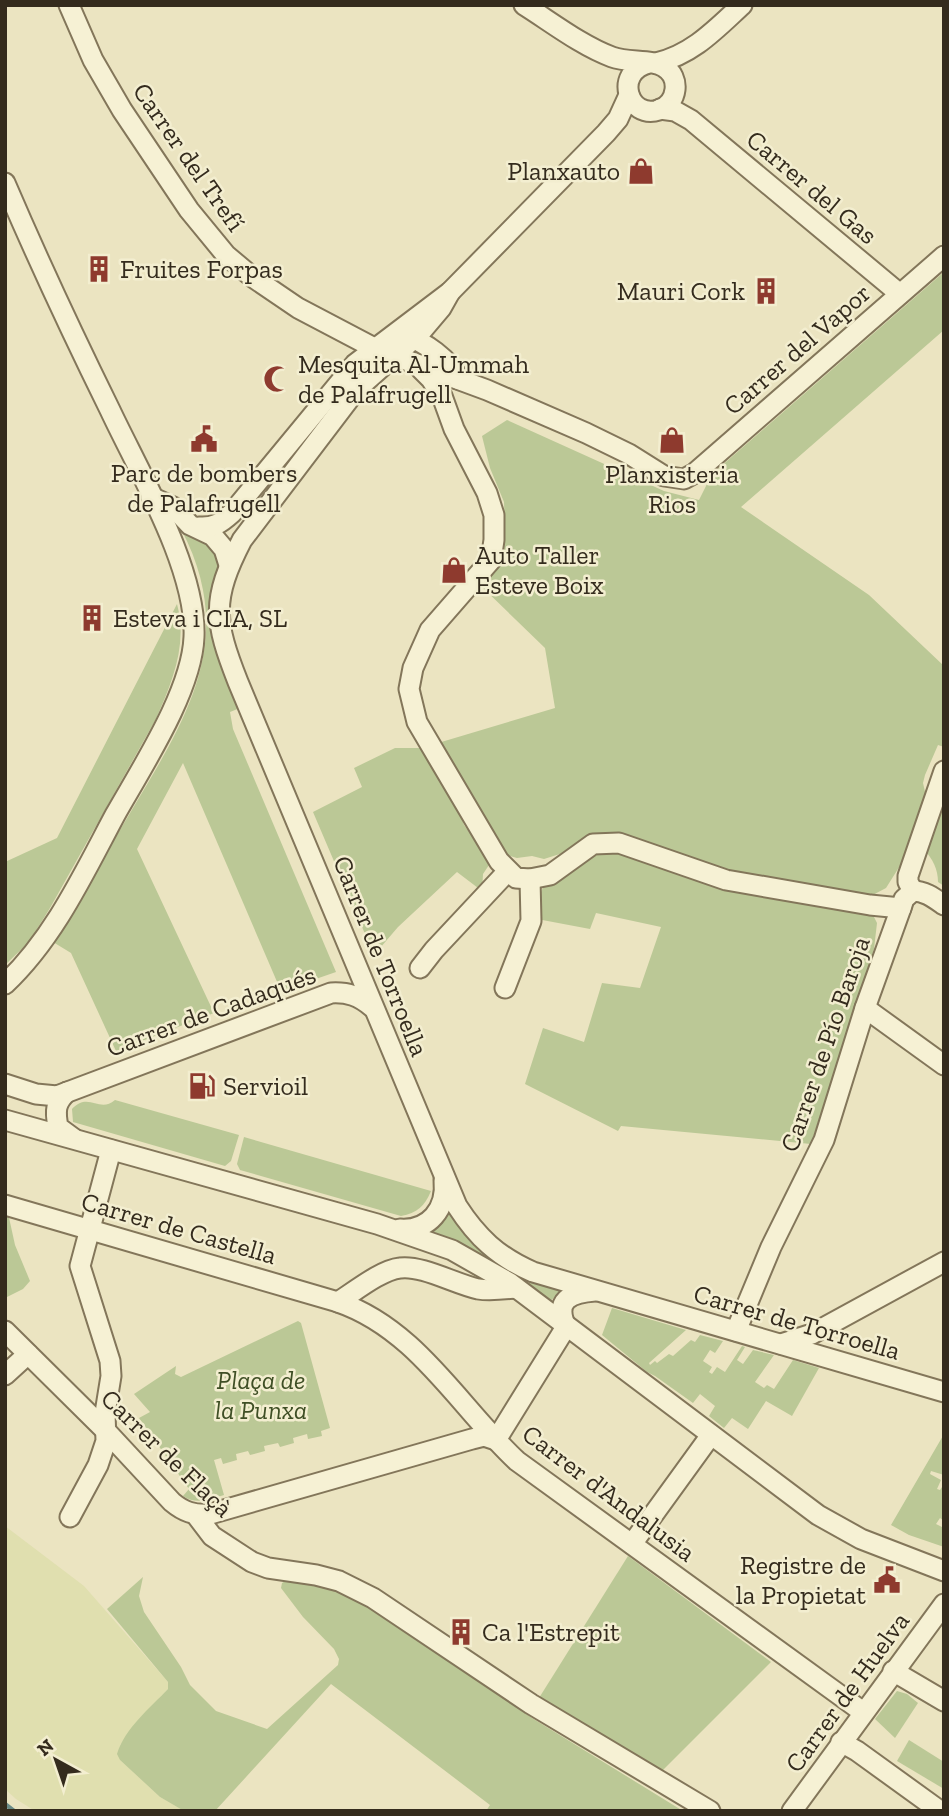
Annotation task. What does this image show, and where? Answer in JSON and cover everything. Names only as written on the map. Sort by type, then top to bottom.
[{"type":"street","name":"Carrer del Trefí","points":[[69,5],[83,42],[122,110],[189,210],[226,255],[274,292],[337,329],[371,337],[390,349]]},
{"type":"street","points":[[524,5],[602,53],[613,63],[636,105],[653,110]]},
{"type":"street","points":[[602,53],[628,62],[652,63],[671,60],[693,49],[743,5]]},
{"type":"street","points":[[606,133],[623,121],[668,104],[693,49]]},
{"type":"street","points":[[390,349],[439,304],[606,133],[623,112],[634,71],[652,63],[666,68],[675,87]]},
{"type":"street","name":"Carrer del Gas","points":[[675,87],[684,113],[691,120],[900,294]]},
{"type":"street","name":"Carrer del Gas","points":[[653,110],[675,111],[691,120]]},
{"type":"street","points":[[5,183],[48,281],[184,570],[191,600],[194,638],[187,678],[141,769],[65,905],[36,948],[5,984]]},
{"type":"street","name":"Carrer del Vapor","points":[[460,380],[604,441],[664,476],[684,479],[695,473],[944,256]]},
{"type":"street","points":[[199,527],[210,528],[224,520],[352,368],[415,339],[439,304]]},
{"type":"street","points":[[439,304],[438,336],[443,354],[460,380]]},
{"type":"street","points":[[337,329],[355,346],[352,368]]},
{"type":"street","points":[[415,339],[460,380]]},
{"type":"street","points":[[390,349],[460,380]]},
{"type":"street","points":[[390,349],[436,385],[458,437],[492,503],[494,540],[491,559],[430,630],[413,668],[409,689],[417,722],[508,872],[516,878],[530,879],[550,875],[593,844],[619,843],[726,880],[901,908]]},
{"type":"street","name":"Carrer de Torroella","points":[[390,349],[356,382],[341,410],[242,540],[229,565],[219,603],[222,642],[457,1206],[482,1241],[498,1254],[533,1272],[944,1392]]},
{"type":"street","points":[[450,416],[452,398],[460,380]]},
{"type":"street","points":[[261,478],[256,494],[259,500],[271,500]]},
{"type":"street","points":[[151,497],[173,507],[185,522],[213,536],[224,549],[229,565]]},
{"type":"street","points":[[944,771],[908,876],[913,891],[930,895],[944,905]]},
{"type":"street","points":[[420,968],[508,872]]},
{"type":"street","points":[[505,988],[531,921],[530,879]]},
{"type":"street","name":"Carrer de Pío Baroja","points":[[736,1331],[771,1247],[824,1140],[865,1008],[904,898],[913,891]]},
{"type":"street","name":"Carrer de Cadaqués","points":[[5,1084],[47,1096],[57,1096],[331,993],[346,992],[358,996],[372,1007]]},
{"type":"street","points":[[865,1008],[944,1065]]},
{"type":"street","points":[[67,1092],[58,1100],[56,1118],[58,1127],[76,1140]]},
{"type":"street","points":[[5,1120],[391,1229],[452,1250],[495,1273],[516,1288],[818,1515],[842,1530],[944,1571]]},
{"type":"street","points":[[70,1517],[98,1465],[106,1441],[107,1394],[111,1376],[109,1355],[80,1266],[111,1150]]},
{"type":"street","points":[[391,1229],[411,1230],[432,1220],[446,1190],[444,1174]]},
{"type":"street","name":"Carrer de Castella","points":[[5,1205],[338,1302]]},
{"type":"street","points":[[780,1344],[812,1334],[944,1262]]},
{"type":"street","points":[[338,1302],[390,1271],[401,1268],[413,1269],[476,1288],[516,1288]]},
{"type":"street","points":[[566,1327],[561,1316],[565,1302],[573,1294],[596,1291]]},
{"type":"street","name":"Carrer d'Andalusia","points":[[338,1302],[361,1310],[394,1333],[452,1387],[517,1461],[863,1712]]},
{"type":"street","points":[[196,1515],[209,1514],[472,1439],[484,1437],[496,1440],[566,1327]]},
{"type":"street","name":"Carrer de Flaçà","points":[[5,1331],[106,1431],[172,1502],[184,1511],[196,1515],[212,1535],[251,1562],[339,1581],[373,1598],[531,1704],[710,1811]]},
{"type":"street","points":[[5,1375],[28,1354]]},
{"type":"street","points":[[632,1544],[711,1435]]},
{"type":"street","name":"Carrer de Huelva","points":[[792,1811],[944,1604]]},
{"type":"street","points":[[893,1671],[944,1701]]},
{"type":"street","points":[[841,1742],[858,1751],[940,1811]]},
{"type":"green space","points":[[944,272],[944,330],[741,507],[869,595],[944,666],[944,747],[938,745],[925,775],[923,783],[927,800],[908,853],[886,888],[869,897],[757,880],[588,838],[563,853],[544,859],[510,856],[501,849],[438,743],[555,708],[545,648],[481,586],[497,564],[505,533],[504,502],[490,468],[482,436],[507,420],[664,491],[699,500],[712,474]]},
{"type":"green space","points":[[184,526],[205,534],[223,560],[216,584],[240,708],[230,712],[233,729],[336,972],[281,991],[183,763],[137,849],[214,1013],[116,1051],[71,953],[53,942],[172,741],[199,674],[205,640],[205,605],[198,568],[181,529]]},
{"type":"green space","points":[[177,604],[181,634],[177,663],[156,719],[50,908],[29,942],[5,965],[5,862],[57,838]]},
{"type":"green space","points":[[395,748],[420,748],[435,767],[458,808],[464,825],[491,862],[483,874],[482,891],[457,872],[398,927],[374,955],[313,812],[362,787],[354,768]]},
{"type":"green space","points":[[944,798],[944,886],[938,882],[934,865],[924,849]]},
{"type":"green space","points":[[593,844],[873,915],[877,923],[874,949],[811,1144],[621,1126],[618,1131],[525,1084],[543,1028],[584,1042],[602,983],[640,988],[661,927],[596,913],[590,929],[537,919],[537,905],[546,883],[562,866]]},
{"type":"green space","points":[[115,1100],[239,1135],[231,1161],[225,1166],[73,1122],[72,1109],[78,1104],[89,1102],[104,1105]]},
{"type":"green space","points":[[244,1137],[431,1191],[420,1208],[401,1216],[240,1170],[237,1164]]},
{"type":"green space","points":[[448,1206],[566,1289],[550,1301],[457,1242],[427,1229]]},
{"type":"green space","points":[[5,1212],[8,1213],[15,1245],[30,1281],[23,1289],[5,1298]]},
{"type":"green space","points":[[612,1308],[686,1330],[649,1363],[650,1365],[669,1354],[673,1356],[691,1340],[695,1342],[700,1335],[723,1341],[715,1353],[710,1350],[703,1361],[712,1367],[709,1372],[712,1374],[717,1367],[725,1372],[742,1346],[745,1347],[737,1360],[743,1364],[753,1350],[774,1355],[755,1382],[764,1388],[767,1385],[774,1389],[793,1360],[819,1368],[792,1416],[766,1401],[748,1429],[732,1418],[724,1428],[709,1416],[715,1406],[700,1394],[693,1403],[647,1372],[602,1335]]},
{"type":"green space","name":"Plaça de la Punxa","points":[[298,1321],[301,1323],[330,1428],[321,1431],[322,1436],[308,1439],[307,1434],[293,1438],[294,1443],[280,1447],[278,1443],[264,1446],[265,1451],[250,1455],[248,1451],[236,1454],[237,1460],[223,1464],[221,1458],[214,1460],[224,1495],[198,1501],[183,1496],[189,1489],[139,1418],[150,1412],[134,1394],[176,1366],[175,1374],[181,1377]]},
{"type":"green space","points":[[944,1434],[944,1475],[931,1471],[930,1474],[941,1480],[937,1489],[940,1490],[944,1484],[944,1521],[940,1518],[936,1524],[944,1528],[944,1547],[909,1535],[891,1525]]},
{"type":"green space","points":[[5,1526],[84,1586],[168,1682],[168,1689],[140,1718],[120,1745],[120,1760],[160,1797],[184,1811],[35,1811],[5,1789]]},
{"type":"green space","points":[[628,1556],[771,1662],[661,1772],[539,1698]]},
{"type":"green space","points":[[143,1577],[139,1596],[144,1612],[190,1685],[216,1711],[267,1729],[338,1665],[339,1659],[334,1649],[303,1617],[281,1588],[282,1583],[287,1580],[319,1581],[362,1598],[532,1718],[683,1811],[486,1811],[490,1805],[331,1684],[215,1811],[184,1811],[160,1797],[120,1760],[117,1754],[132,1727],[168,1689],[168,1682],[107,1609]]},
{"type":"green space","points":[[897,1691],[907,1694],[918,1703],[895,1738],[875,1719]]},
{"type":"green space","points":[[909,1740],[944,1762],[944,1789],[897,1761]]},
{"type":"waterway","points":[[5,1804],[14,1811]]},
{"type":"place","name":"Planxauto","points":[[641,171]]},
{"type":"place","name":"Fruites Forpas","points":[[99,269]]},
{"type":"place","name":"Mauri Cork","points":[[766,291]]},
{"type":"place","name":"Mesquita Al-Ummah de Palafrugell","points":[[277,379]]},
{"type":"place","name":"Parc de bombers de Palafrugell","points":[[204,439]]},
{"type":"place","name":"Planxisteria Rios","points":[[672,440]]},
{"type":"place","name":"Auto Taller Esteve Boix","points":[[454,570]]},
{"type":"place","name":"Esteva i CIA, SL","points":[[92,618]]},
{"type":"place","name":"Servioil","points":[[202,1086]]},
{"type":"place","name":"Registre de la Propietat","points":[[887,1580]]},
{"type":"place","name":"Ca l'Estrepit","points":[[461,1632]]}]
